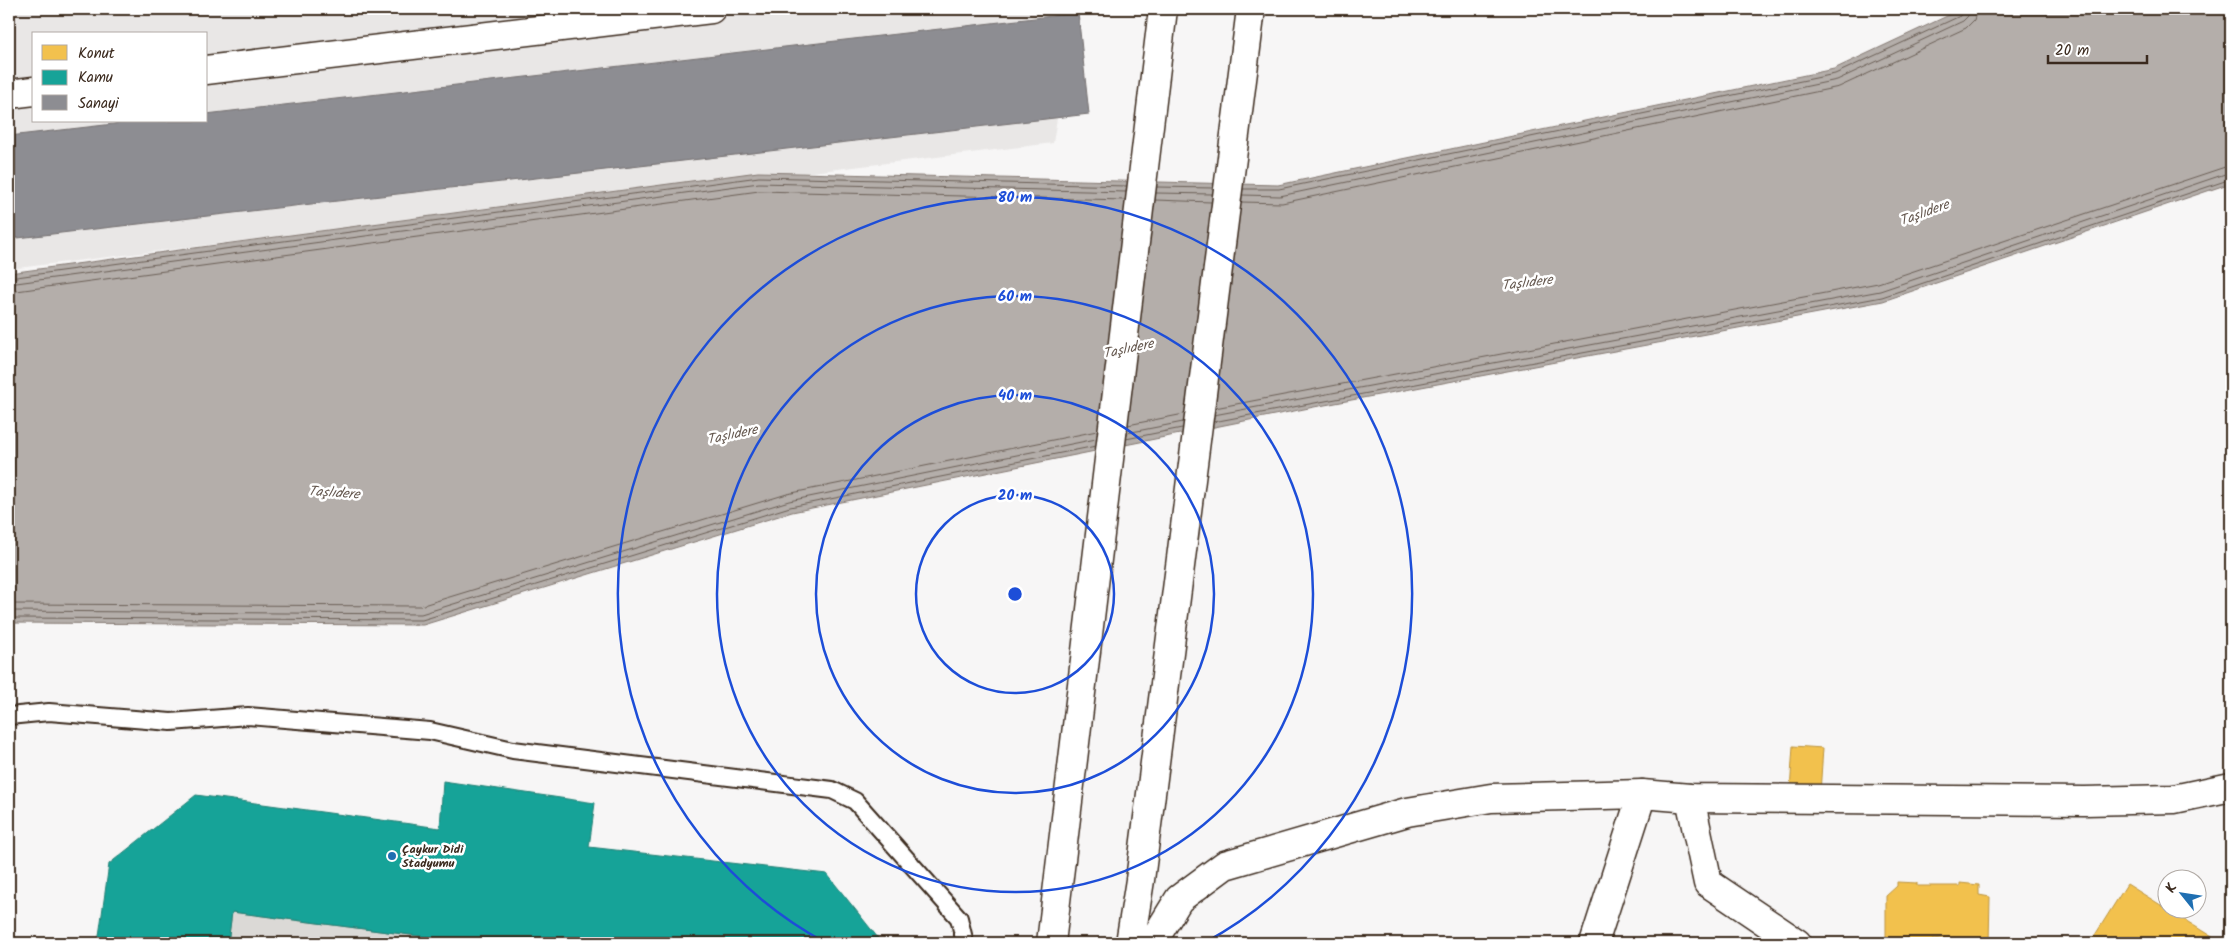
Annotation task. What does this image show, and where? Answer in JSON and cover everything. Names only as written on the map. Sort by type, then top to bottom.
[{"type":"street","points":[[208,70],[711,9]]},
{"type":"street","points":[[1051,943],[1163,9]]},
{"type":"street","points":[[1130,943],[1140,880],[1251,9]]},
{"type":"street","points":[[9,94],[32,91]]},
{"type":"street","points":[[1152,943],[1179,899],[1225,865],[1406,812],[1491,798],[1642,794],[1690,798],[2085,801],[2174,799],[2231,787]]},
{"type":"street","points":[[1594,943],[1642,794]]},
{"type":"street","points":[[1690,798],[1708,883],[1796,943]]},
{"type":"lane","points":[[9,716],[49,712],[172,722],[248,716],[430,731],[513,750],[832,790],[855,801],[959,918],[965,943]]},
{"type":"shaded area","points":[[9,9],[1075,9],[1053,143],[9,269]]},
{"type":"shaded area","points":[[232,912],[473,943],[228,943]]},
{"type":"water","name":"Taşlıdere","points":[[1962,9],[2231,9],[2231,183],[1883,301],[1314,407],[792,512],[423,625],[9,623],[9,273],[758,172],[1278,185],[1834,69]]},
{"type":"building: Konut","points":[[1793,746],[1823,748],[1820,793],[1790,791]]},
{"type":"building: Konut","points":[[1897,882],[1917,883],[1917,886],[1960,886],[1960,883],[1979,885],[1979,895],[1990,897],[1989,943],[1944,943],[1944,938],[1932,939],[1932,943],[1886,943],[1886,896],[1897,886]]},
{"type":"building: Konut","points":[[2127,884],[2158,903],[2158,920],[2185,920],[2217,940],[2218,943],[2090,943]]},
{"type":"building: Kamu","name":"Çaykur Didi Stadyumu","points":[[443,781],[595,803],[589,847],[827,874],[882,943],[473,943],[232,912],[228,943],[98,943],[109,864],[196,795],[440,828]]},
{"type":"building: Sanayi","points":[[1078,13],[1089,114],[9,239],[9,136],[131,122],[208,122],[208,114]]},
{"type":"place","name":"Çaykur Didi Stadyumu","points":[[392,856]]}]
